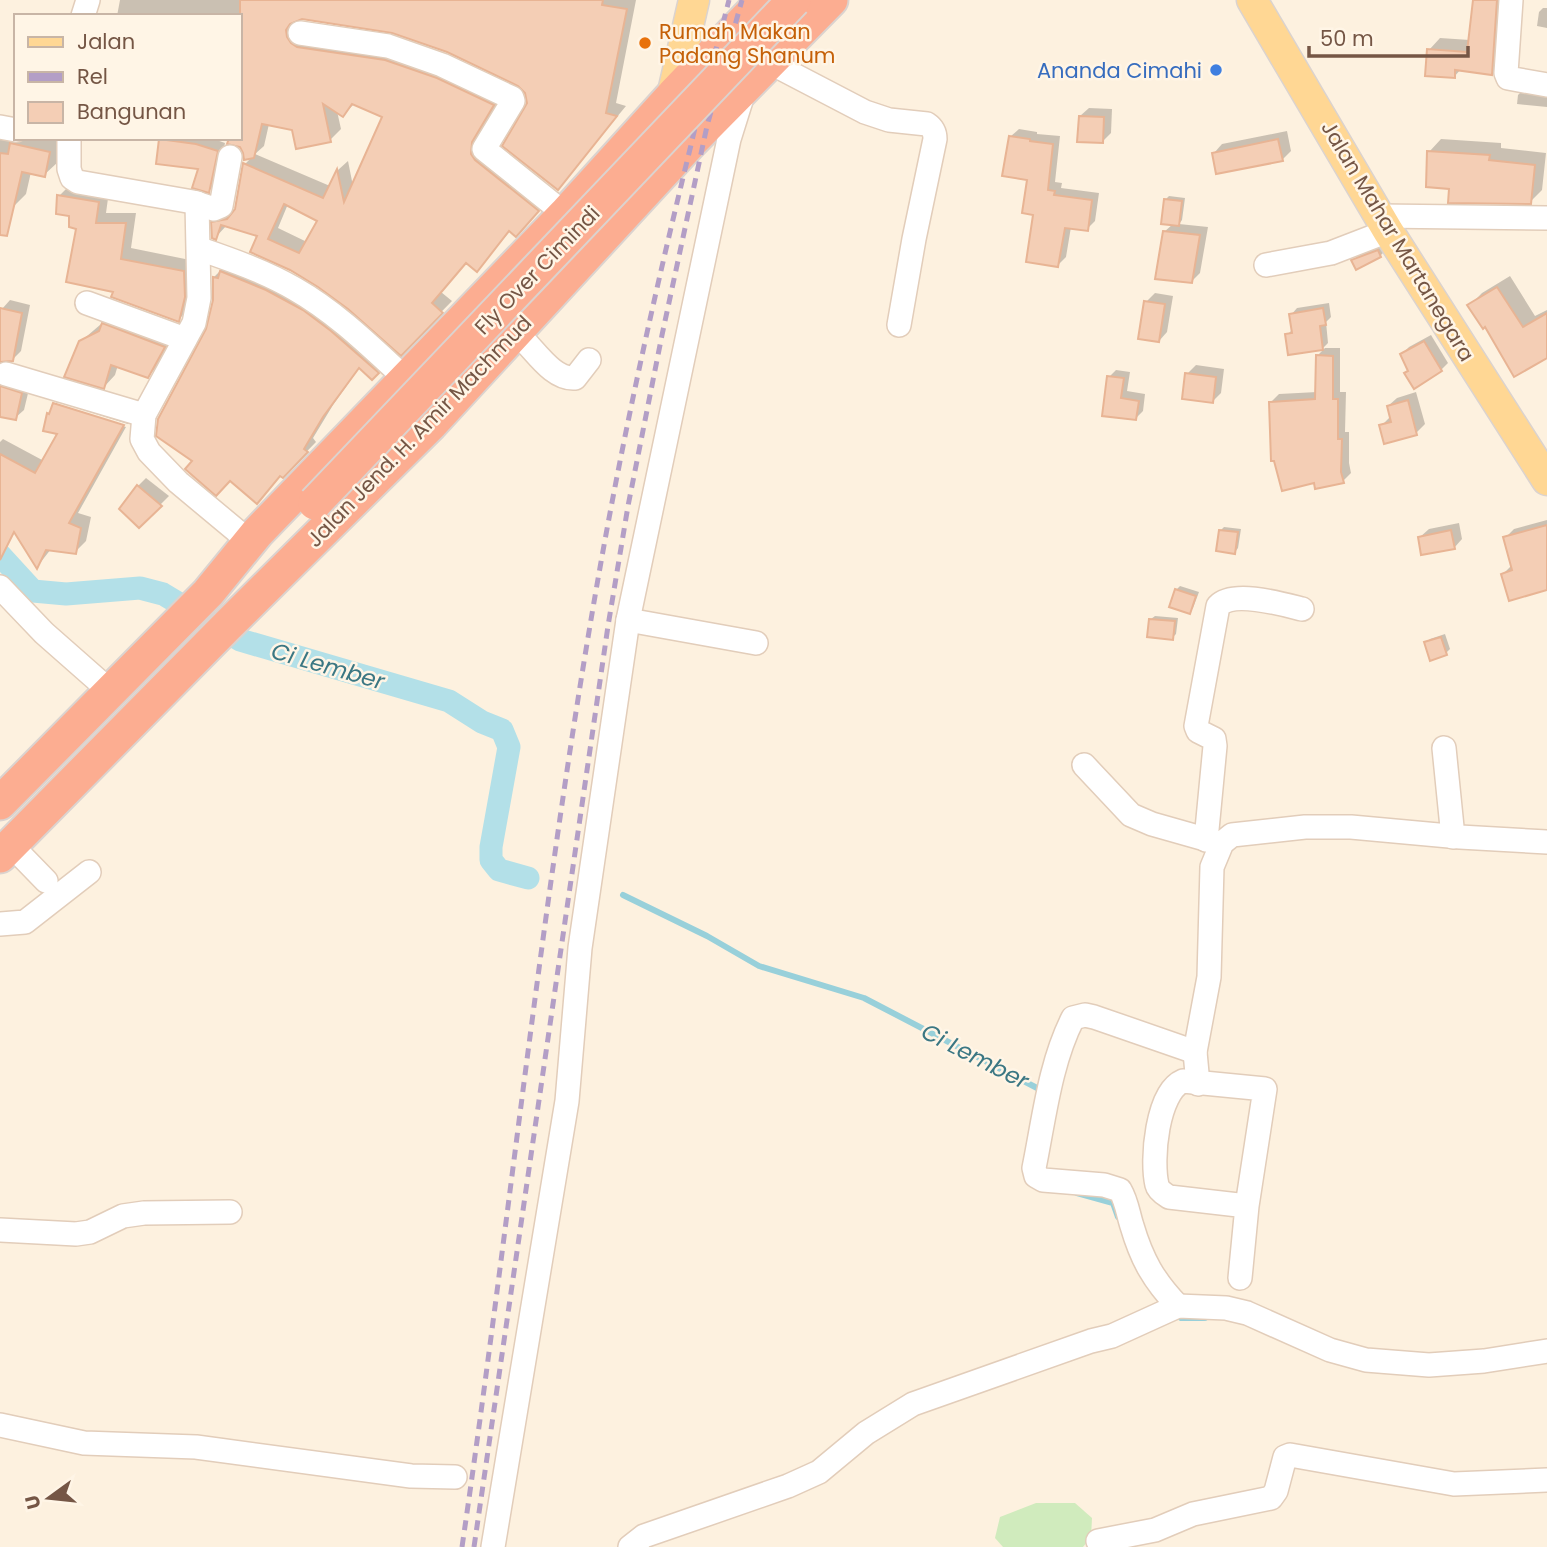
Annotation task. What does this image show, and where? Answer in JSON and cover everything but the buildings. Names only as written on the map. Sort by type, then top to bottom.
[{"type":"highway","points":[[265,541],[406,379],[565,214],[764,0]]},
{"type":"highway","name":"Fly Over Cimindi","points":[[111,692],[204,597],[265,541],[315,503],[794,0]]},
{"type":"highway","name":"Jalan Jend. H. Amir Machmud","points":[[6,851],[229,623],[385,471],[637,201],[831,0]]},
{"type":"highway","points":[[565,214],[599,243]]},
{"type":"highway","name":"Fly Over Cimindi","points":[[229,623],[265,541]]},
{"type":"highway","points":[[0,803],[111,692]]},
{"type":"main road","points":[[637,201],[673,95],[694,0]]},
{"type":"main road","name":"Jalan Mahar Martanegara","points":[[1252,0],[1383,223],[1547,480]]},
{"type":"street","points":[[1511,0],[1506,73],[1508,78],[1547,85]]},
{"type":"street","points":[[300,33],[388,46],[442,65],[512,98],[513,101],[484,149],[565,214]]},
{"type":"street","points":[[771,63],[865,112],[889,120],[927,124],[935,132],[899,325]]},
{"type":"street","points":[[493,1547],[567,1101],[580,948],[628,620],[729,139],[745,88]]},
{"type":"street","points":[[67,140],[69,169],[72,178],[78,182],[197,203],[214,209],[221,206],[230,157]]},
{"type":"street","points":[[197,203],[200,298],[194,323],[144,415],[142,439],[149,452],[178,481],[265,541]]},
{"type":"street","points":[[1266,265],[1331,253],[1383,223],[1547,218]]},
{"type":"street","points":[[200,249],[235,261],[295,289],[345,324],[406,379]]},
{"type":"street","points":[[87,303],[185,339]]},
{"type":"street","points":[[516,333],[550,367],[567,379],[575,378],[589,360]]},
{"type":"street","points":[[6,374],[144,415]]},
{"type":"street","points":[[0,587],[44,633],[111,692]]},
{"type":"street","points":[[1198,1084],[1195,1052],[1209,977],[1215,746],[1214,739],[1202,734],[1196,726],[1218,606],[1230,598],[1275,602],[1302,609]]},
{"type":"street","points":[[628,620],[756,643]]},
{"type":"street","points":[[1444,748],[1453,837]]},
{"type":"street","points":[[1084,765],[1131,815],[1152,824],[1214,841],[1232,835],[1305,827],[1350,827],[1453,837],[1547,842]]},
{"type":"street","points":[[6,851],[46,881]]},
{"type":"street","points":[[0,924],[25,922],[89,872]]},
{"type":"street","points":[[1170,1310],[1146,1264],[1126,1200],[1120,1190],[1104,1185],[1043,1180],[1035,1176],[1034,1168],[1056,1065],[1073,1018],[1085,1015],[1094,1017],[1195,1052]]},
{"type":"street","points":[[1240,1278],[1247,1206],[1265,1089],[1183,1081],[1174,1085],[1164,1102],[1154,1156],[1157,1185],[1169,1197],[1247,1206]]},
{"type":"street","points":[[0,1230],[76,1234],[90,1232],[123,1216],[144,1213],[230,1212]]},
{"type":"street","points":[[630,1547],[644,1536],[789,1486],[819,1472],[866,1433],[914,1404],[1112,1336],[1170,1310],[1226,1308],[1247,1313],[1330,1350],[1366,1360],[1429,1365],[1484,1361],[1547,1350]]},
{"type":"street","points":[[0,1425],[84,1443],[196,1447],[411,1476],[455,1477]]},
{"type":"street","points":[[1098,1541],[1155,1530],[1193,1514],[1271,1498],[1276,1491],[1285,1457],[1290,1455],[1454,1484],[1547,1480]]},
{"type":"green space","points":[[1036,1503],[1075,1503],[1092,1518],[1091,1537],[1083,1547],[1003,1547],[995,1538],[1000,1517]]},
{"type":"waterway","name":"Ci Lember","points":[[0,555],[33,591],[66,594],[140,588],[163,594],[240,640],[449,701],[482,722],[502,730],[509,747],[491,860],[499,870],[528,878]]},
{"type":"waterway","name":"Ci Lember","points":[[623,895],[707,936],[759,966],[864,998],[1039,1089],[1040,1092]]},
{"type":"waterway","name":"Ci Lember","points":[[1077,1193],[1113,1203],[1118,1217]]},
{"type":"waterway","name":"Ci Lember","points":[[1175,1314],[1181,1318],[1205,1318]]},
{"type":"railway","points":[[462,1547],[544,930],[601,562],[654,301],[695,127],[729,0]]},
{"type":"railway","points":[[474,1547],[608,626],[628,506],[707,126],[742,0]]},
{"type":"place","name":"Rumah Makan Padang Shanum","points":[[645,43]]},
{"type":"place","name":"Ananda Cimahi","points":[[1216,70]]}]
